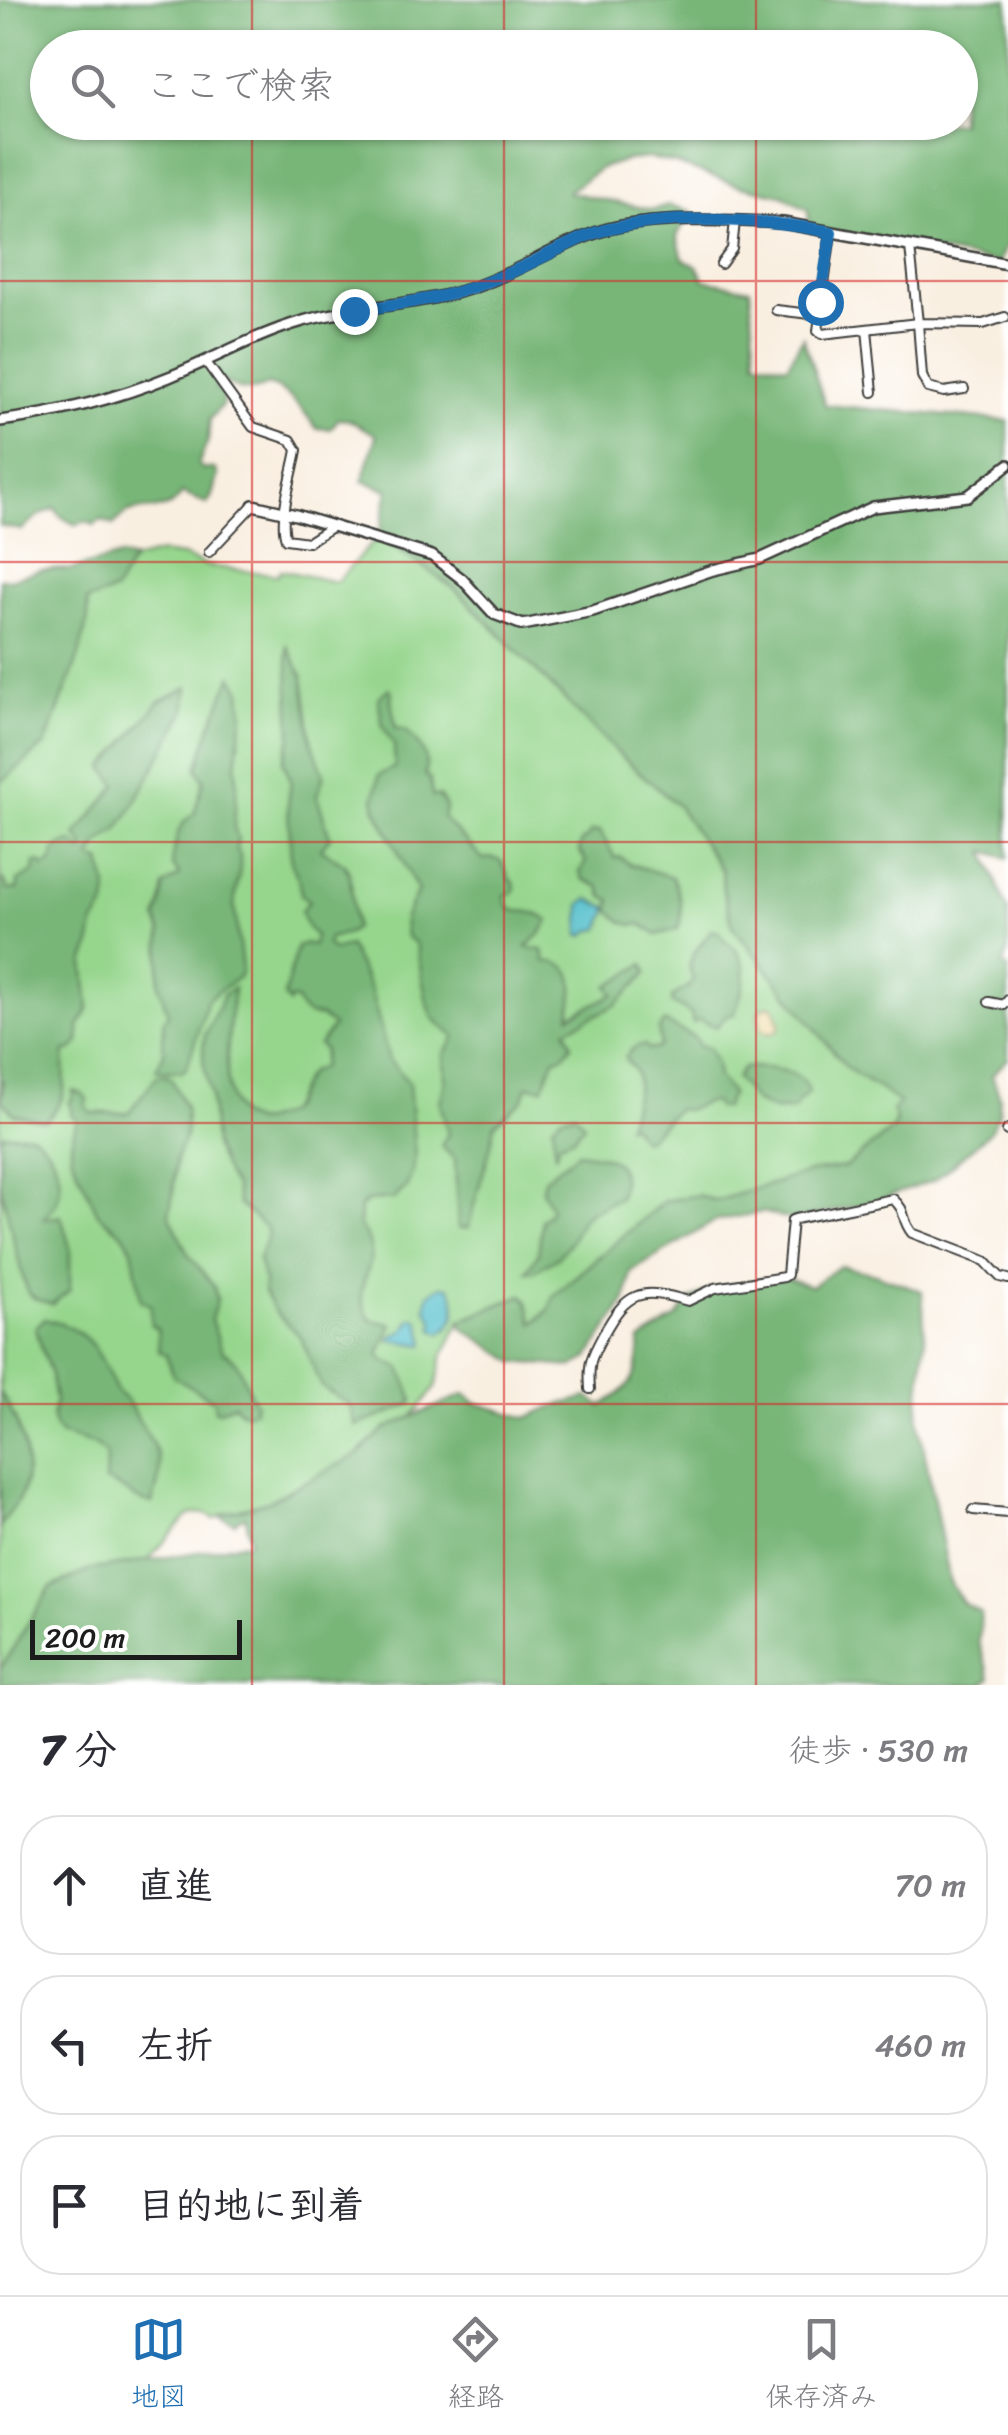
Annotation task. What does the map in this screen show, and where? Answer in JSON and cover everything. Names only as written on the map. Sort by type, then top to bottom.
[{"type":"street","points":[[721,264],[732,248],[735,221]]},
{"type":"street","points":[[0,421],[64,410],[134,391],[263,335],[308,320],[423,300],[476,286],[605,230],[665,222],[783,223],[1008,264]]},
{"type":"street","points":[[831,232],[819,315],[818,330],[822,334],[918,323],[983,324],[1006,317]]},
{"type":"street","points":[[910,246],[922,376],[928,388],[944,392],[964,389]]},
{"type":"street","points":[[776,310],[819,315]]},
{"type":"street","points":[[867,329],[873,392]]},
{"type":"street","points":[[206,362],[253,427],[291,440],[297,450],[283,512],[286,539],[308,542],[334,526]]},
{"type":"street","points":[[209,552],[253,505],[283,512],[432,556],[462,579],[494,614],[523,626],[593,611],[713,570],[760,559],[873,506],[968,496],[1008,465]]},
{"type":"street","points":[[990,1002],[1004,1005],[1008,1000]]},
{"type":"street","points":[[590,1388],[590,1358],[626,1300],[665,1294],[688,1301],[716,1288],[784,1278],[795,1219],[893,1198],[902,1206],[912,1233],[985,1261],[1000,1277],[1008,1279]]},
{"type":"street","points":[[974,1510],[1008,1513]]},
{"type":"green space","points":[[0,0],[1008,0],[1008,247],[999,263],[809,228],[808,210],[782,195],[649,158],[601,168],[568,192],[652,210],[668,205],[691,211],[677,236],[683,259],[697,266],[704,280],[750,289],[756,360],[787,366],[803,337],[825,405],[1008,421],[1008,858],[985,851],[1008,911],[1008,951],[1003,966],[1008,967],[1008,1059],[992,1075],[1000,1097],[999,1114],[989,1133],[935,1180],[867,1204],[792,1220],[763,1212],[715,1221],[631,1272],[626,1300],[588,1358],[572,1367],[515,1362],[462,1328],[461,1320],[522,1295],[533,1323],[546,1312],[554,1296],[664,1201],[698,1195],[716,1201],[810,1172],[845,1167],[893,1129],[896,1119],[892,1110],[899,1103],[847,1068],[733,927],[722,871],[678,806],[623,758],[455,589],[379,536],[388,490],[363,481],[376,435],[349,420],[338,419],[331,429],[316,428],[282,391],[267,385],[242,390],[219,378],[216,389],[222,393],[223,404],[210,419],[208,441],[198,465],[215,469],[218,475],[207,504],[182,493],[170,506],[135,510],[114,525],[101,520],[94,525],[86,521],[76,525],[60,516],[55,508],[22,530],[0,526]]},
{"type":"green space","points":[[379,536],[455,589],[623,758],[678,806],[722,871],[723,890],[868,1083],[900,1103],[893,1129],[845,1167],[810,1172],[716,1201],[698,1195],[600,1255],[554,1296],[552,1307],[533,1323],[522,1295],[461,1320],[443,1355],[436,1387],[412,1417],[386,1429],[358,1454],[269,1501],[214,1519],[204,1514],[190,1515],[148,1560],[90,1570],[50,1588],[0,1670],[0,783],[45,745],[78,658],[88,618],[87,601],[115,591],[133,560],[161,553],[208,566],[278,575],[280,570],[336,582]]},
{"type":"green space","points":[[121,556],[133,560],[115,591],[87,601],[88,618],[78,658],[45,745],[0,783],[0,579],[40,570],[72,569]]},
{"type":"green space","points":[[287,645],[303,677],[311,739],[324,775],[317,796],[330,837],[321,849],[344,864],[350,874],[355,928],[329,938],[327,945],[333,950],[349,946],[371,991],[389,1060],[409,1083],[413,1172],[394,1199],[367,1201],[360,1207],[359,1226],[371,1252],[363,1283],[364,1306],[371,1320],[392,1324],[379,1355],[401,1368],[413,1399],[412,1404],[356,1426],[349,1404],[322,1387],[300,1336],[275,1312],[264,1293],[258,1260],[268,1235],[266,1227],[238,1204],[235,1187],[214,1145],[211,1097],[203,1061],[205,1035],[224,994],[234,988],[228,1045],[229,1091],[235,1109],[246,1119],[263,1121],[285,1113],[305,1078],[322,1067],[324,1050],[319,1045],[333,1026],[320,1016],[305,1013],[296,1000],[289,1003],[284,996],[297,947],[313,945],[315,935],[302,915],[309,901],[301,894],[291,862],[291,780],[283,762],[291,737]]},
{"type":"green space","points":[[232,675],[241,691],[243,714],[234,826],[240,869],[234,904],[242,968],[240,976],[208,999],[187,1067],[182,1072],[159,1071],[156,1070],[164,1053],[163,1021],[168,1015],[159,985],[161,932],[157,918],[164,886],[180,875],[172,865],[177,836],[194,814],[204,780],[197,769]]},
{"type":"green space","points":[[188,687],[185,711],[130,812],[117,830],[98,844],[91,858],[101,861],[108,891],[106,905],[94,923],[84,963],[89,1008],[79,1027],[79,1042],[65,1051],[63,1095],[46,1121],[14,1114],[2,1101],[0,1079],[0,877],[7,890],[18,889],[18,881],[34,872],[35,863],[41,862],[44,867],[52,862],[54,851],[61,845],[72,842],[82,850],[84,845],[76,835],[117,785],[104,768],[161,700]]},
{"type":"green space","points":[[389,688],[396,728],[406,730],[422,749],[432,796],[439,796],[446,806],[443,818],[483,859],[501,861],[514,882],[513,893],[505,895],[508,907],[549,921],[527,947],[543,950],[545,961],[568,969],[573,988],[570,1016],[614,994],[608,986],[644,964],[647,973],[616,1005],[566,1030],[572,1045],[554,1059],[543,1088],[527,1086],[522,1101],[495,1124],[469,1228],[458,1228],[455,1159],[441,1146],[448,1134],[440,1103],[445,1081],[444,1054],[455,1037],[433,1018],[426,999],[416,944],[406,936],[404,919],[418,891],[374,799],[379,775],[395,767],[394,745],[383,727],[378,698]]},
{"type":"green space","points":[[600,831],[615,858],[672,877],[680,903],[678,929],[657,935],[641,924],[623,922],[609,909],[611,900],[603,896],[600,887],[583,879],[580,872],[586,861],[579,851],[581,842],[590,832]]},
{"type":"green space","points":[[711,930],[719,932],[736,950],[745,974],[734,1014],[725,1017],[717,1027],[699,1020],[693,1023],[691,1014],[671,1002],[693,979],[691,958]]},
{"type":"green space","points":[[665,1022],[695,1038],[699,1046],[709,1048],[718,1077],[731,1094],[724,1108],[713,1102],[677,1109],[647,1139],[641,1139],[632,1125],[627,1126],[637,1078],[625,1058],[639,1046],[660,1046],[659,1030]]},
{"type":"green space","points":[[743,1068],[795,1075],[809,1093],[794,1110],[774,1110],[756,1102],[736,1078]]},
{"type":"green space","points":[[161,1075],[171,1078],[185,1107],[185,1137],[176,1159],[169,1214],[188,1254],[214,1286],[217,1300],[211,1320],[222,1351],[235,1361],[256,1403],[247,1414],[234,1404],[215,1410],[214,1400],[174,1377],[166,1355],[159,1351],[157,1329],[151,1325],[151,1305],[141,1301],[132,1249],[123,1234],[98,1214],[71,1156],[77,1120],[69,1103],[73,1091],[83,1094],[92,1113],[128,1113]]},
{"type":"green space","points":[[575,1113],[584,1124],[574,1137],[559,1143],[555,1156],[553,1125],[560,1117]]},
{"type":"green space","points":[[3,1134],[32,1134],[40,1140],[59,1176],[58,1197],[44,1219],[61,1216],[70,1248],[70,1290],[52,1304],[35,1299],[23,1278],[0,1184]]},
{"type":"green space","points":[[578,1152],[615,1162],[622,1175],[619,1198],[582,1219],[558,1257],[533,1272],[527,1271],[538,1254],[542,1220],[551,1208],[542,1191],[544,1179]]},
{"type":"green space","points":[[840,1266],[922,1291],[925,1339],[918,1418],[950,1582],[963,1603],[981,1613],[979,1642],[990,1678],[982,1685],[0,1685],[0,1669],[50,1588],[90,1570],[250,1541],[246,1517],[235,1523],[221,1517],[223,1514],[269,1501],[358,1454],[386,1428],[465,1394],[476,1403],[527,1418],[588,1397],[601,1406],[632,1380],[640,1341],[677,1317],[688,1301],[715,1288],[784,1277],[811,1286]]},
{"type":"green space","points":[[44,1319],[73,1329],[92,1344],[118,1393],[130,1405],[158,1458],[159,1477],[152,1503],[105,1481],[106,1455],[96,1445],[60,1434],[54,1426],[51,1375],[35,1328]]},
{"type":"green space","points":[[0,1392],[18,1427],[26,1467],[22,1493],[0,1527]]},
{"type":"sand","points":[[770,1005],[780,1024],[777,1031],[769,1034],[761,1029],[758,1014]]},
{"type":"water","points":[[589,899],[608,911],[600,929],[584,936],[580,935],[581,904]]},
{"type":"water","points":[[441,1286],[450,1287],[455,1306],[451,1324],[441,1333],[433,1329],[434,1321],[426,1308],[429,1294]]},
{"type":"water","points":[[416,1318],[424,1345],[390,1340],[404,1331],[411,1319]]},
{"type":"route","points":[[354,311],[455,293],[605,230],[665,222],[752,221],[831,232],[820,302]]}]
